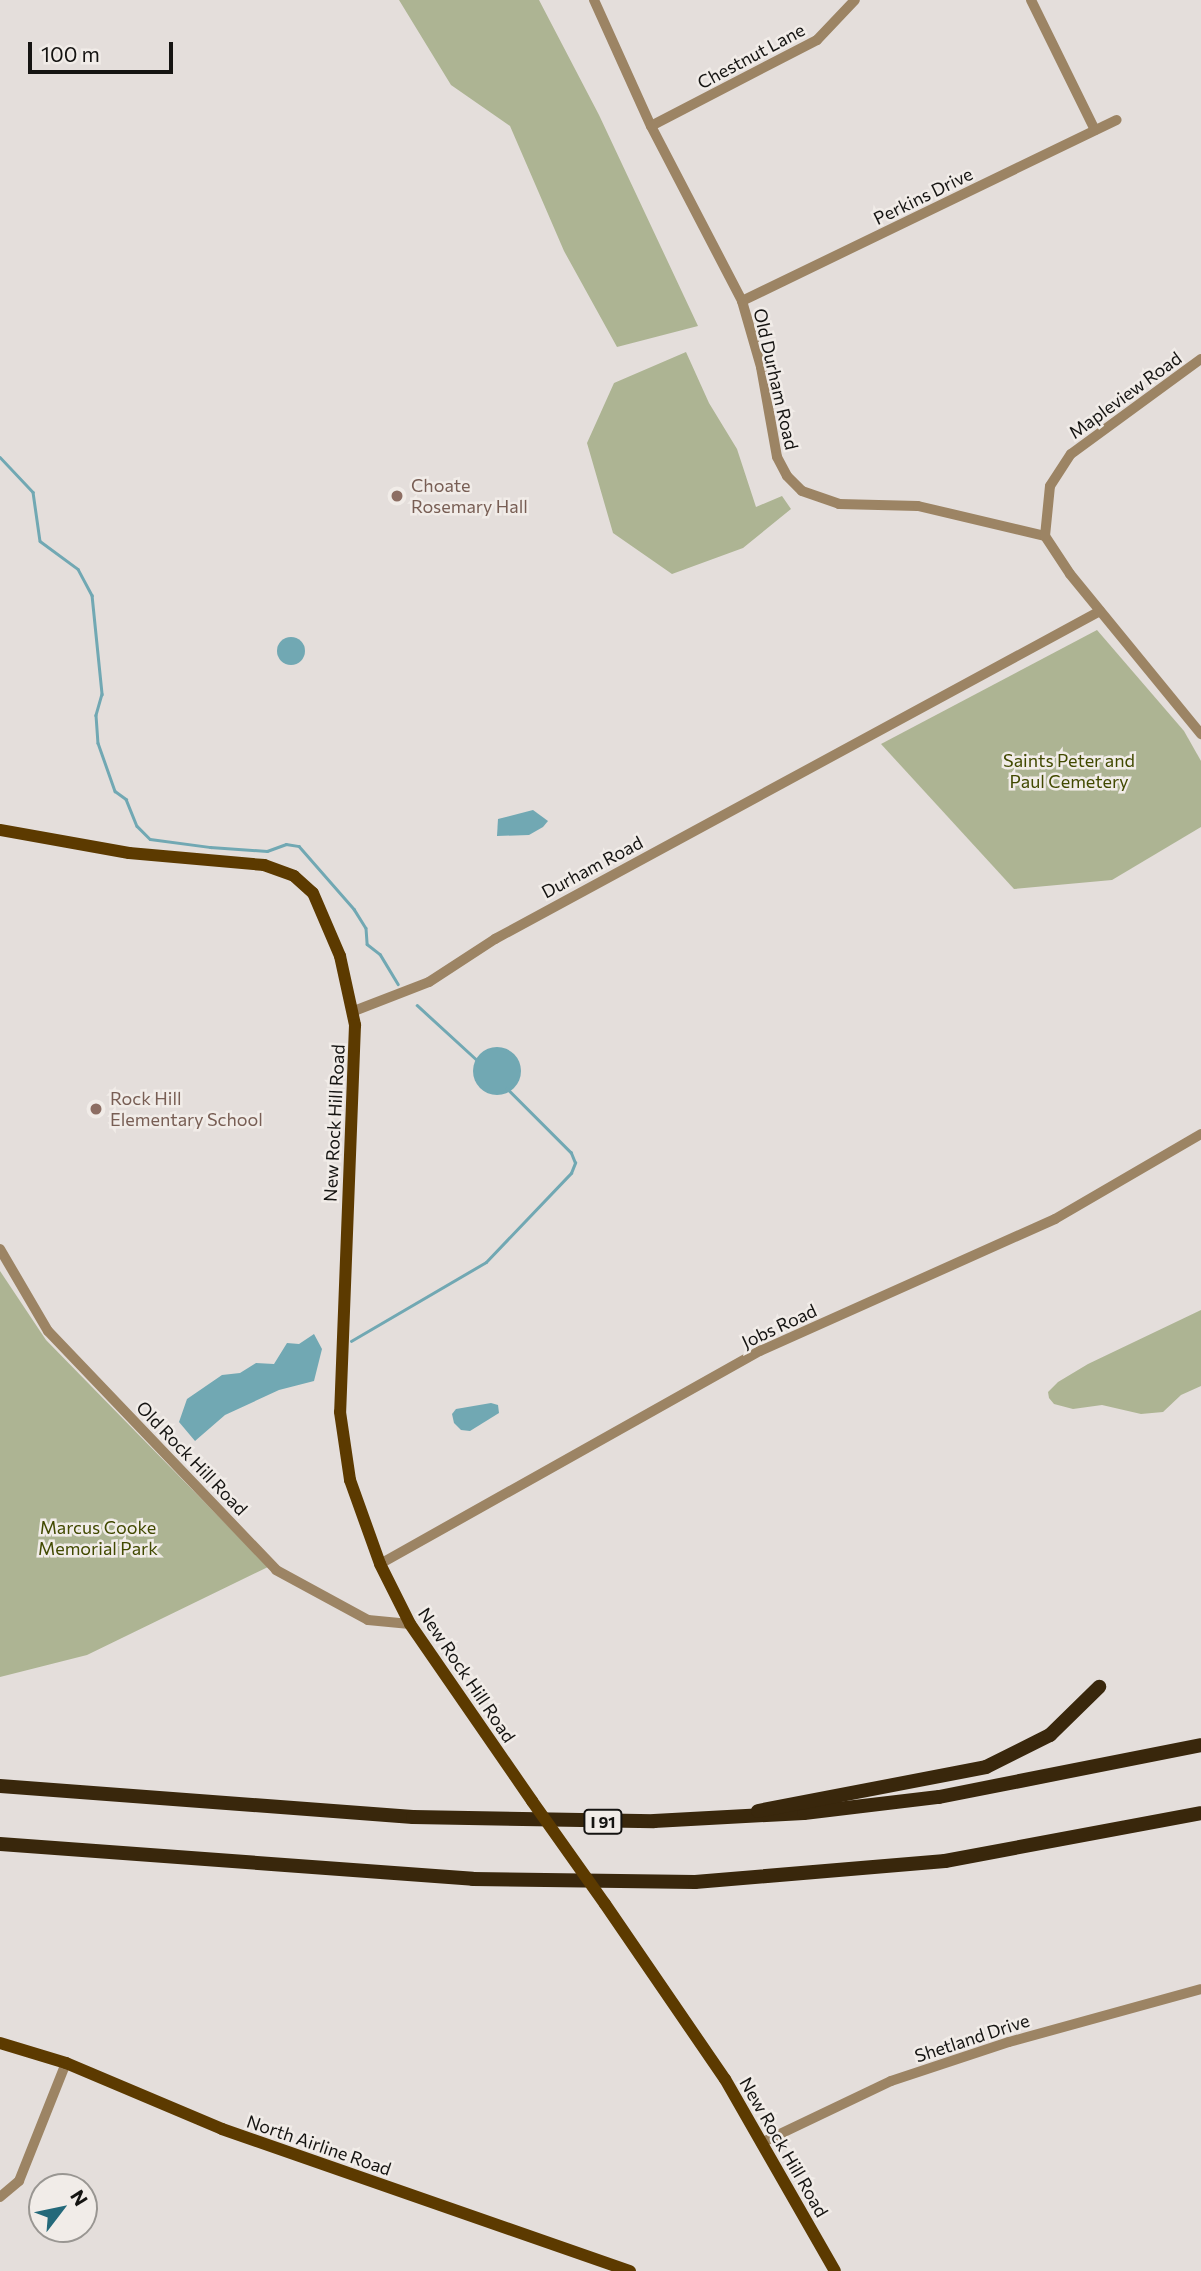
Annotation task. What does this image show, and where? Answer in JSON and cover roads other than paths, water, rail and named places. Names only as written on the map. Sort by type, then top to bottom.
[{"type":"highway","points":[[746,1817],[781,1804],[986,1768],[1050,1735],[1099,1687]]},
{"type":"highway","name":"I 91","points":[[0,1786],[506,1822],[746,1817],[981,1790],[1201,1745]]},
{"type":"highway","points":[[0,1844],[473,1879],[695,1882],[945,1861],[1201,1813]]},
{"type":"main road","points":[[0,830],[129,853],[264,865],[294,876],[313,893],[325,919],[354,1011]]},
{"type":"main road","name":"New Rock Hill Road","points":[[354,1011],[340,1412],[350,1480],[380,1564],[410,1624],[708,2052],[835,2271]]},
{"type":"main road","name":"North Airline Road","points":[[0,2043],[66,2063],[222,2129],[631,2271]]},
{"type":"street","name":"Old Durham Road","points":[[594,0],[651,126],[742,301],[761,367],[777,457],[802,491],[839,504],[926,507],[1045,536]]},
{"type":"street","name":"Chestnut Lane","points":[[651,126],[817,40],[855,0]]},
{"type":"street","points":[[1031,0],[1095,130]]},
{"type":"street","name":"Perkins Drive","points":[[742,301],[1117,120]]},
{"type":"street","name":"Mapleview Road","points":[[1045,536],[1050,486],[1071,454],[1201,359]]},
{"type":"street","points":[[1045,536],[1100,611],[1201,734]]},
{"type":"street","name":"Durham Road","points":[[354,1011],[429,982],[495,939],[1100,611]]},
{"type":"street","name":"Jobs Road","points":[[380,1564],[760,1351],[1055,1219],[1201,1134]]},
{"type":"street","name":"Old Rock Hill Road","points":[[0,1249],[48,1331],[276,1570],[368,1620],[410,1624]]},
{"type":"street","name":"Shetland Drive","points":[[761,2143],[891,2081],[1009,2042],[1201,1989]]},
{"type":"street","points":[[0,2197],[19,2180],[66,2063]]},
{"type":"water","points":[[291,637],[301,641],[305,651],[301,661],[291,665],[281,661],[277,651],[281,641]]},
{"type":"water","points":[[533,810],[548,821],[543,827],[529,835],[497,836],[498,819]]},
{"type":"water","points":[[497,1047],[514,1054],[521,1071],[514,1088],[497,1095],[480,1088],[473,1071],[480,1054]]},
{"type":"water","points":[[314,1334],[322,1349],[314,1381],[279,1390],[225,1415],[195,1441],[179,1422],[187,1399],[222,1375],[240,1373],[256,1363],[274,1364],[287,1343],[299,1344]]},
{"type":"water","points":[[491,1403],[498,1405],[499,1413],[470,1431],[461,1430],[454,1423],[452,1414],[456,1409]]},
{"type":"waterway","points":[[0,457],[33,492],[40,541],[78,569],[92,595],[102,694],[96,715],[98,743],[115,791],[126,799],[137,826],[150,839],[210,847],[267,851],[286,844],[299,846],[354,909],[366,928],[367,944],[380,954],[398,984]]},
{"type":"waterway","points":[[417,1005],[477,1060]]},
{"type":"waterway","points":[[351,1341],[486,1262],[571,1173],[575,1163],[571,1153],[507,1089]]},
{"type":"place","name":"Choate Rosemary Hall","points":[[397,496]]},
{"type":"place","name":"Rock Hill Elementary School","points":[[96,1109]]},
{"type":"park label","name":"Saints Peter and Paul Cemetery","points":[[1069,771]]},
{"type":"park label","name":"Marcus Cooke Memorial Park","points":[[98,1538]]}]
